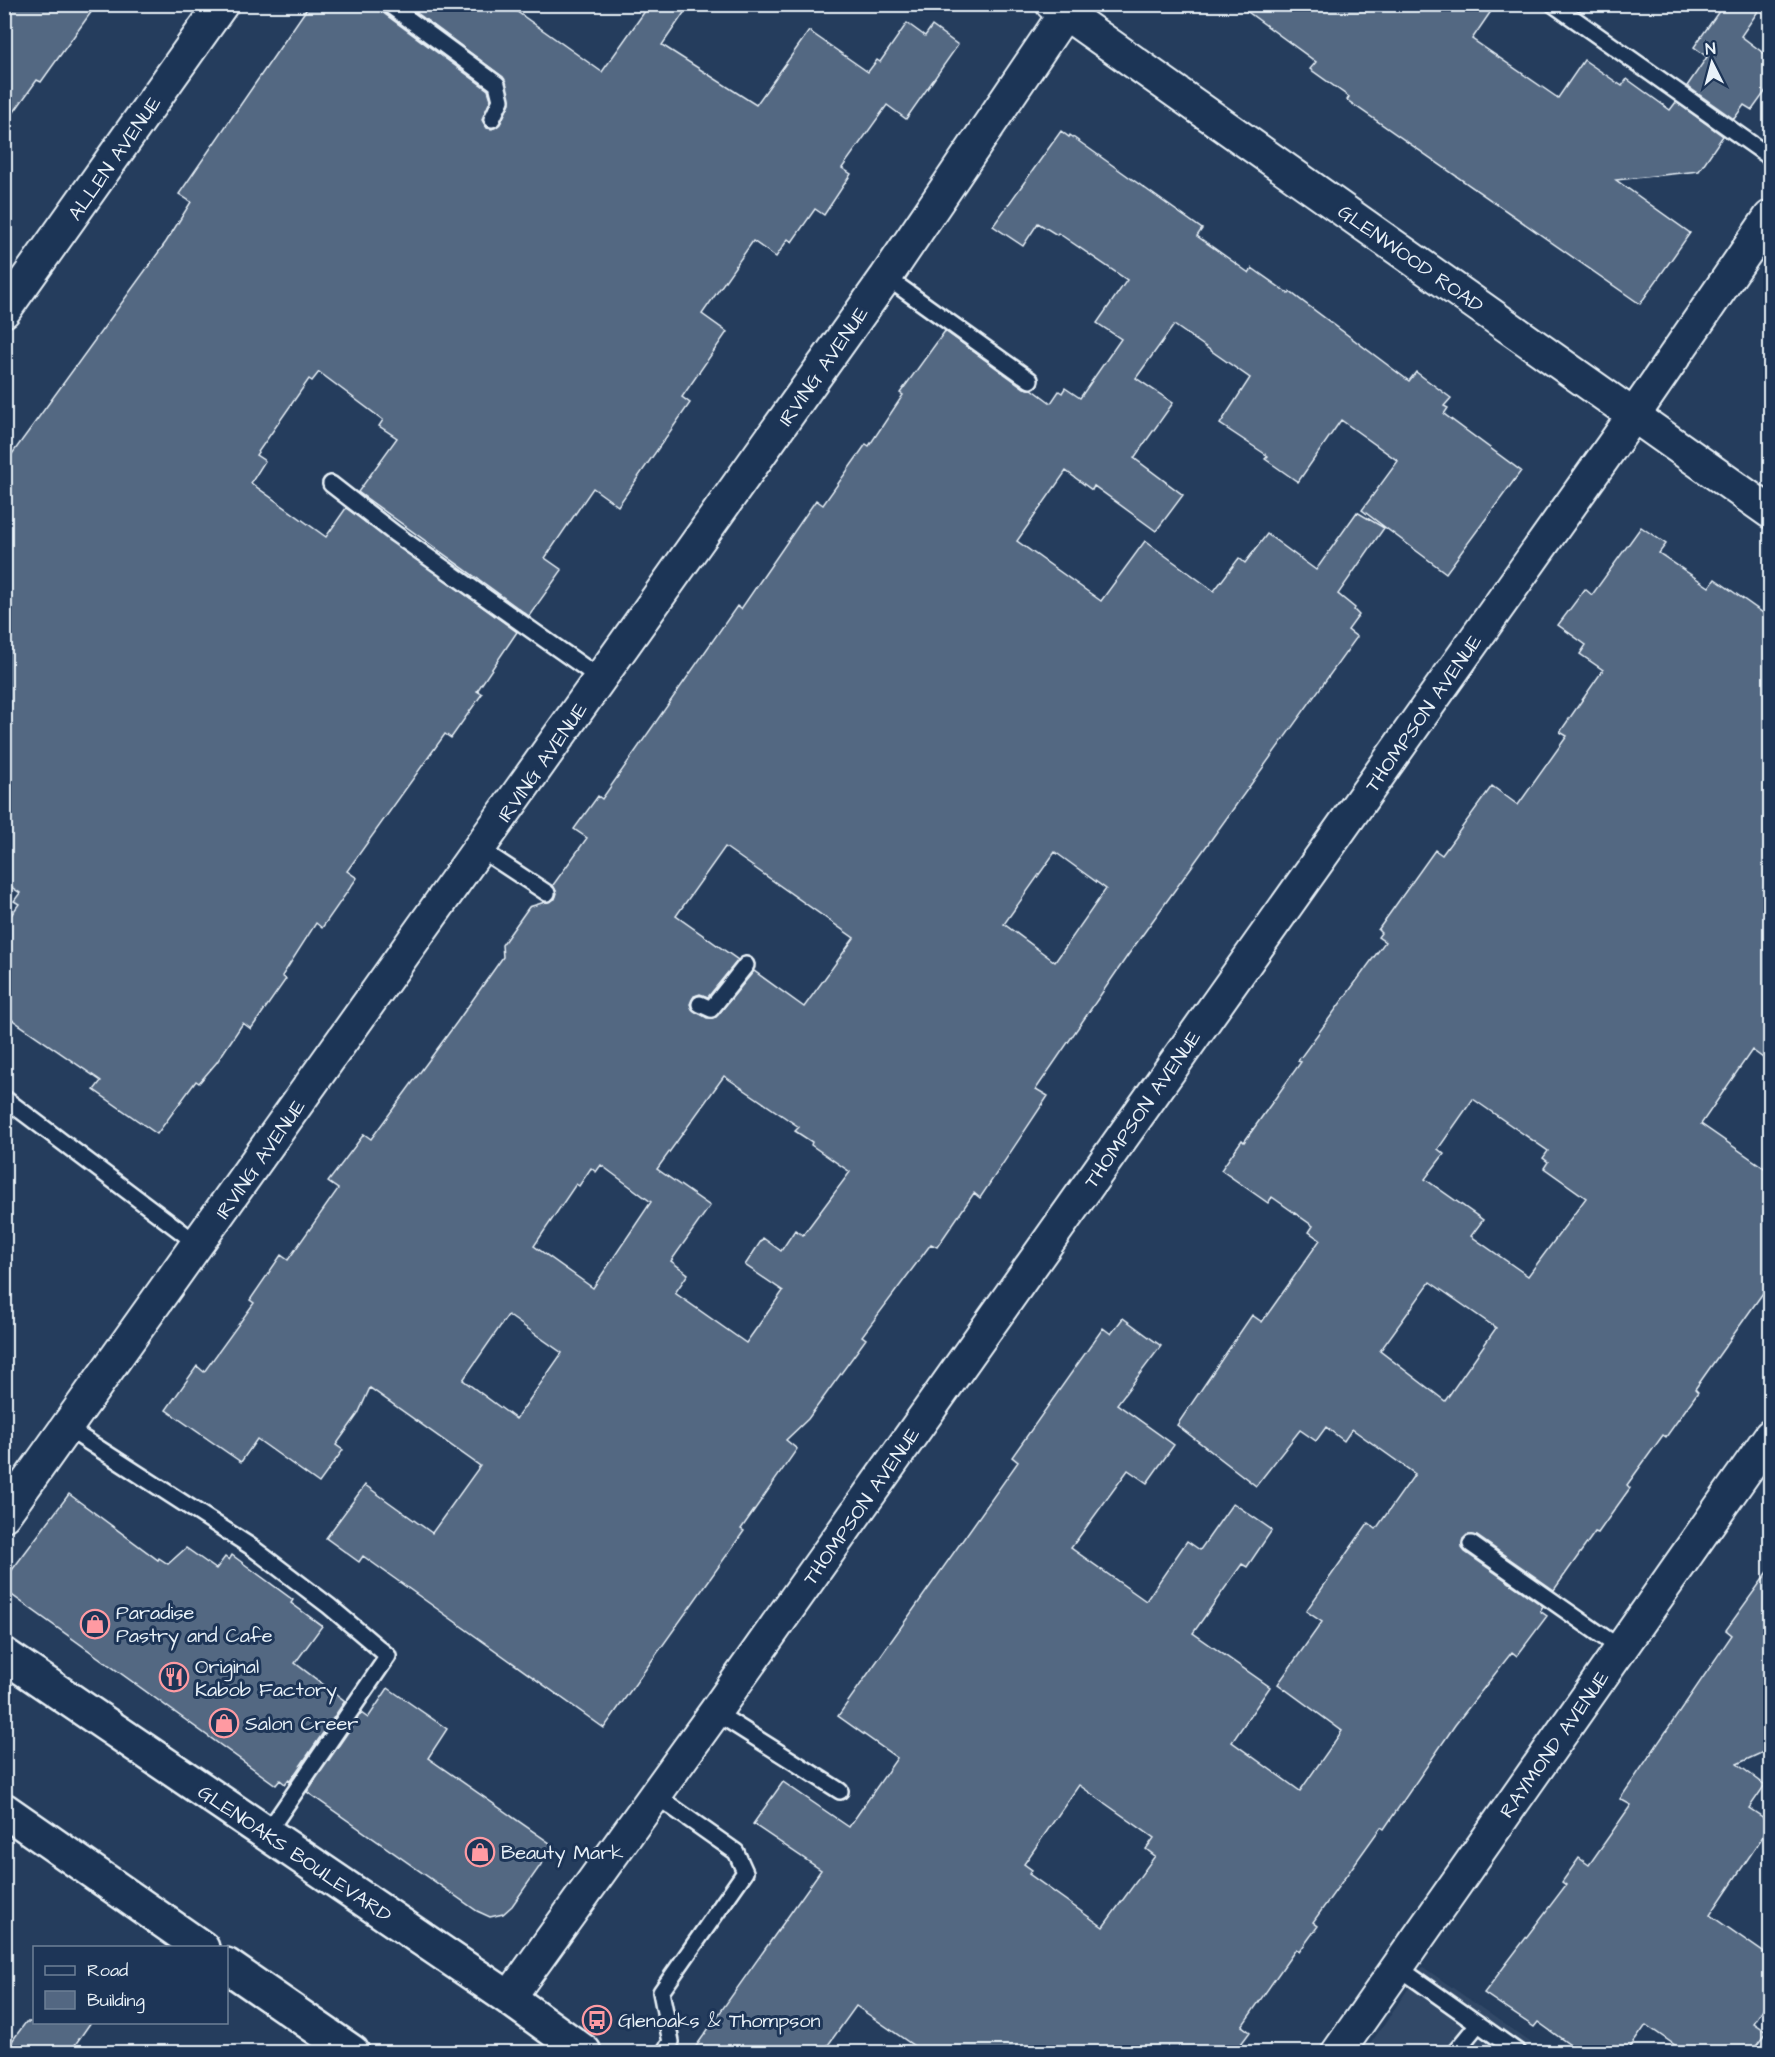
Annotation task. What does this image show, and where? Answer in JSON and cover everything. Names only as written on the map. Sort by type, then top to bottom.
[{"type":"main road","name":"GLENOAKS BOULEVARD","points":[[4,1655],[509,1998],[584,2052]]},
{"type":"main road","points":[[4,1810],[201,1946]]},
{"type":"main road","points":[[228,1966],[352,2052]]},
{"type":"street","name":"ALLEN AVENUE","points":[[4,311],[222,4]]},
{"type":"street","name":"IRVING AVENUE","points":[[4,1515],[199,1245],[886,277],[1062,8]]},
{"type":"street","name":"GLENWOOD ROAD","points":[[1062,8],[1770,512]]},
{"type":"street","name":"THOMPSON AVENUE","points":[[509,1998],[715,1712],[1634,416],[1770,218]]},
{"type":"street","name":"RAYMOND AVENUE","points":[[1338,2052],[1770,1436]]},
{"type":"lane","points":[[388,4],[497,84],[501,100],[492,119]]},
{"type":"lane","points":[[1553,4],[1770,157]]},
{"type":"lane","points":[[886,277],[1030,380]]},
{"type":"lane","points":[[330,484],[394,533],[601,679]]},
{"type":"lane","points":[[480,849],[547,893]]},
{"type":"lane","points":[[700,1004],[711,1009],[746,965]]},
{"type":"lane","points":[[4,1098],[199,1245]]},
{"type":"lane","points":[[67,1428],[250,1546],[329,1606],[388,1656],[267,1833]]},
{"type":"lane","points":[[1471,1544],[1621,1649]]},
{"type":"lane","points":[[715,1712],[840,1791]]},
{"type":"lane","points":[[655,1795],[736,1852],[745,1872],[661,1992],[671,2042],[664,2052]]},
{"type":"lane","points":[[1398,1967],[1518,2052]]},
{"type":"lane","points":[[1455,2052],[1478,2024]]},
{"type":"shaded area","points":[[1423,1967],[1544,2052],[1365,2052]]},
{"type":"building","points":[[16,4],[97,4],[41,82],[37,80],[4,126],[4,21]]},
{"type":"building","points":[[310,4],[378,4],[382,12],[488,90],[491,99],[482,120],[487,128],[492,129],[500,124],[510,103],[503,77],[405,4],[506,4],[602,72],[650,4],[690,4],[662,45],[756,105],[809,31],[868,72],[877,60],[880,62],[907,23],[925,36],[932,26],[958,45],[906,119],[887,105],[842,168],[851,174],[824,215],[815,209],[792,242],[788,239],[776,257],[753,241],[702,314],[727,332],[682,397],[690,403],[618,506],[593,488],[545,558],[562,570],[529,616],[358,492],[397,438],[379,426],[383,420],[319,372],[312,381],[309,379],[256,455],[265,461],[251,483],[326,537],[346,508],[517,632],[477,691],[482,694],[451,738],[445,734],[347,871],[357,878],[322,928],[316,923],[282,976],[286,979],[251,1029],[243,1023],[217,1062],[199,1083],[196,1081],[157,1134],[94,1090],[101,1081],[4,1014],[4,925],[19,904],[14,901],[20,893],[4,882],[4,465],[166,242],[191,202],[179,194]]},
{"type":"building","points":[[1237,4],[1496,4],[1472,39],[1558,98],[1584,60],[1622,86],[1627,79],[1670,110],[1676,102],[1723,136],[1699,171],[1616,180],[1690,233],[1640,304],[1347,100],[1349,97],[1310,69],[1316,62]]},
{"type":"building","points":[[1724,4],[1763,4],[1741,36],[1770,58],[1770,85],[1752,110],[1744,105],[1734,119],[1687,86],[1707,57],[1694,47]]},
{"type":"building","points":[[1061,131],[1069,137],[1070,135],[1202,229],[1197,236],[1249,273],[1252,268],[1289,294],[1290,292],[1409,381],[1416,372],[1451,398],[1444,406],[1448,408],[1444,414],[1521,471],[1446,573],[1362,510],[1398,461],[1341,420],[1298,482],[1265,459],[1268,456],[1220,424],[1250,378],[1174,325],[1136,378],[1173,403],[1134,458],[1183,495],[1156,531],[1094,486],[1092,490],[1066,471],[1017,541],[1101,601],[1145,541],[1214,591],[1239,558],[1245,563],[1267,534],[1316,570],[1357,512],[1384,528],[1338,594],[1355,608],[1354,610],[1359,615],[1348,630],[1357,637],[1128,955],[1036,1089],[1048,1096],[980,1198],[974,1193],[937,1247],[931,1244],[862,1336],[866,1339],[808,1419],[786,1440],[797,1449],[741,1529],[744,1531],[604,1728],[363,1556],[359,1562],[326,1538],[365,1485],[432,1533],[480,1466],[370,1388],[358,1414],[336,1445],[343,1450],[319,1483],[257,1439],[241,1462],[166,1410],[197,1366],[204,1372],[254,1303],[250,1300],[281,1255],[288,1260],[338,1189],[328,1182],[364,1134],[371,1139],[457,1022],[503,957],[502,945],[529,907],[555,899],[557,893],[553,885],[587,838],[574,829],[598,796],[602,799],[737,606],[741,609],[816,500],[823,505],[866,444],[869,446],[903,395],[900,393],[945,331],[1024,388],[1032,389],[1051,403],[1059,391],[1062,393],[1065,388],[1080,398],[1121,339],[1097,323],[1127,280],[1058,233],[1057,235],[1038,223],[1023,246],[993,226]],"holes":[[[725,847],[854,938],[804,1007],[754,971],[716,1017],[707,1018],[692,1009],[690,1004],[694,996],[700,994],[708,997],[738,960],[676,916]],[[1055,852],[1106,889],[1055,962],[1004,924]],[[724,1076],[799,1127],[795,1131],[850,1172],[803,1235],[795,1230],[781,1251],[763,1238],[745,1265],[783,1291],[746,1343],[675,1293],[688,1274],[671,1261],[710,1206],[657,1169]],[[601,1165],[651,1202],[593,1288],[534,1246],[576,1184],[579,1186],[591,1168],[596,1172]],[[508,1315],[562,1353],[516,1419],[463,1380]]]},
{"type":"building","points":[[1641,527],[1666,544],[1659,553],[1709,587],[1715,579],[1770,618],[1770,1063],[1752,1050],[1701,1124],[1770,1172],[1770,1283],[1695,1389],[1698,1392],[1666,1437],[1663,1435],[1627,1485],[1630,1488],[1554,1590],[1477,1536],[1467,1535],[1463,1539],[1462,1548],[1465,1552],[1543,1606],[1540,1611],[1547,1616],[1517,1656],[1512,1652],[1455,1725],[1384,1829],[1381,1827],[1313,1922],[1318,1926],[1299,1952],[1296,1949],[1242,2026],[1250,2032],[1235,2052],[923,2052],[856,2006],[823,2052],[692,2052],[821,1870],[753,1824],[783,1782],[849,1827],[897,1758],[838,1716],[1018,1462],[1012,1457],[1103,1328],[1111,1334],[1123,1318],[1161,1346],[1117,1404],[1174,1445],[1147,1483],[1128,1470],[1071,1548],[1146,1601],[1187,1541],[1200,1550],[1233,1503],[1272,1530],[1247,1567],[1242,1564],[1193,1633],[1270,1687],[1232,1742],[1300,1791],[1342,1731],[1278,1684],[1322,1622],[1306,1611],[1368,1523],[1376,1529],[1415,1474],[1352,1429],[1344,1441],[1326,1427],[1316,1441],[1300,1430],[1256,1486],[1177,1425],[1252,1315],[1262,1322],[1320,1240],[1309,1232],[1313,1226],[1272,1197],[1268,1203],[1221,1170],[1242,1140],[1244,1142],[1301,1062],[1298,1061],[1385,942],[1378,937],[1381,933],[1378,930],[1435,850],[1442,855],[1492,786],[1518,805],[1567,736],[1560,732],[1603,670],[1580,654],[1586,645],[1558,625],[1585,589],[1592,595]],"holes":[[[1473,1099],[1548,1151],[1543,1158],[1548,1162],[1544,1168],[1586,1198],[1528,1276],[1471,1236],[1483,1220],[1425,1179],[1444,1154],[1438,1149]],[[1430,1282],[1496,1328],[1445,1401],[1380,1351]],[[1079,1785],[1154,1838],[1146,1849],[1155,1856],[1103,1927],[1029,1874],[1032,1870],[1024,1864]]]},
{"type":"building","points":[[69,1494],[158,1560],[159,1558],[168,1564],[186,1548],[216,1569],[225,1557],[229,1560],[232,1555],[293,1600],[291,1603],[322,1626],[295,1663],[345,1701],[290,1781],[288,1780],[285,1784],[280,1780],[276,1785],[9,1593],[6,1578]]},
{"type":"building","points":[[1770,1569],[1770,1749],[1737,1764],[1765,1785],[1749,1808],[1770,1822],[1770,1826],[1710,1915],[1770,1957],[1770,1998],[1754,2023],[1767,2032],[1752,2052],[1685,2052],[1646,2025],[1627,2052],[1580,2052],[1538,2022],[1534,2027],[1484,1993],[1566,1885],[1562,1882],[1579,1858],[1589,1865],[1631,1805],[1620,1799],[1732,1635],[1726,1630]]},
{"type":"building","points":[[388,1688],[447,1729],[428,1758],[554,1846],[512,1906],[503,1914],[490,1917],[477,1911],[307,1792],[361,1713],[368,1718]]},
{"type":"building","points":[[26,2022],[90,2024],[70,2052],[4,2052]]},
{"type":"place","name":"Paradise Pastry and Cafe","points":[[95,1624]]},
{"type":"place","name":"Original Kabob Factory","points":[[174,1677]]},
{"type":"place","name":"Salon Creer","points":[[224,1723]]},
{"type":"place","name":"Beauty Mark","points":[[480,1852]]},
{"type":"place","name":"Glenoaks & Thompson","points":[[597,2020]]}]
